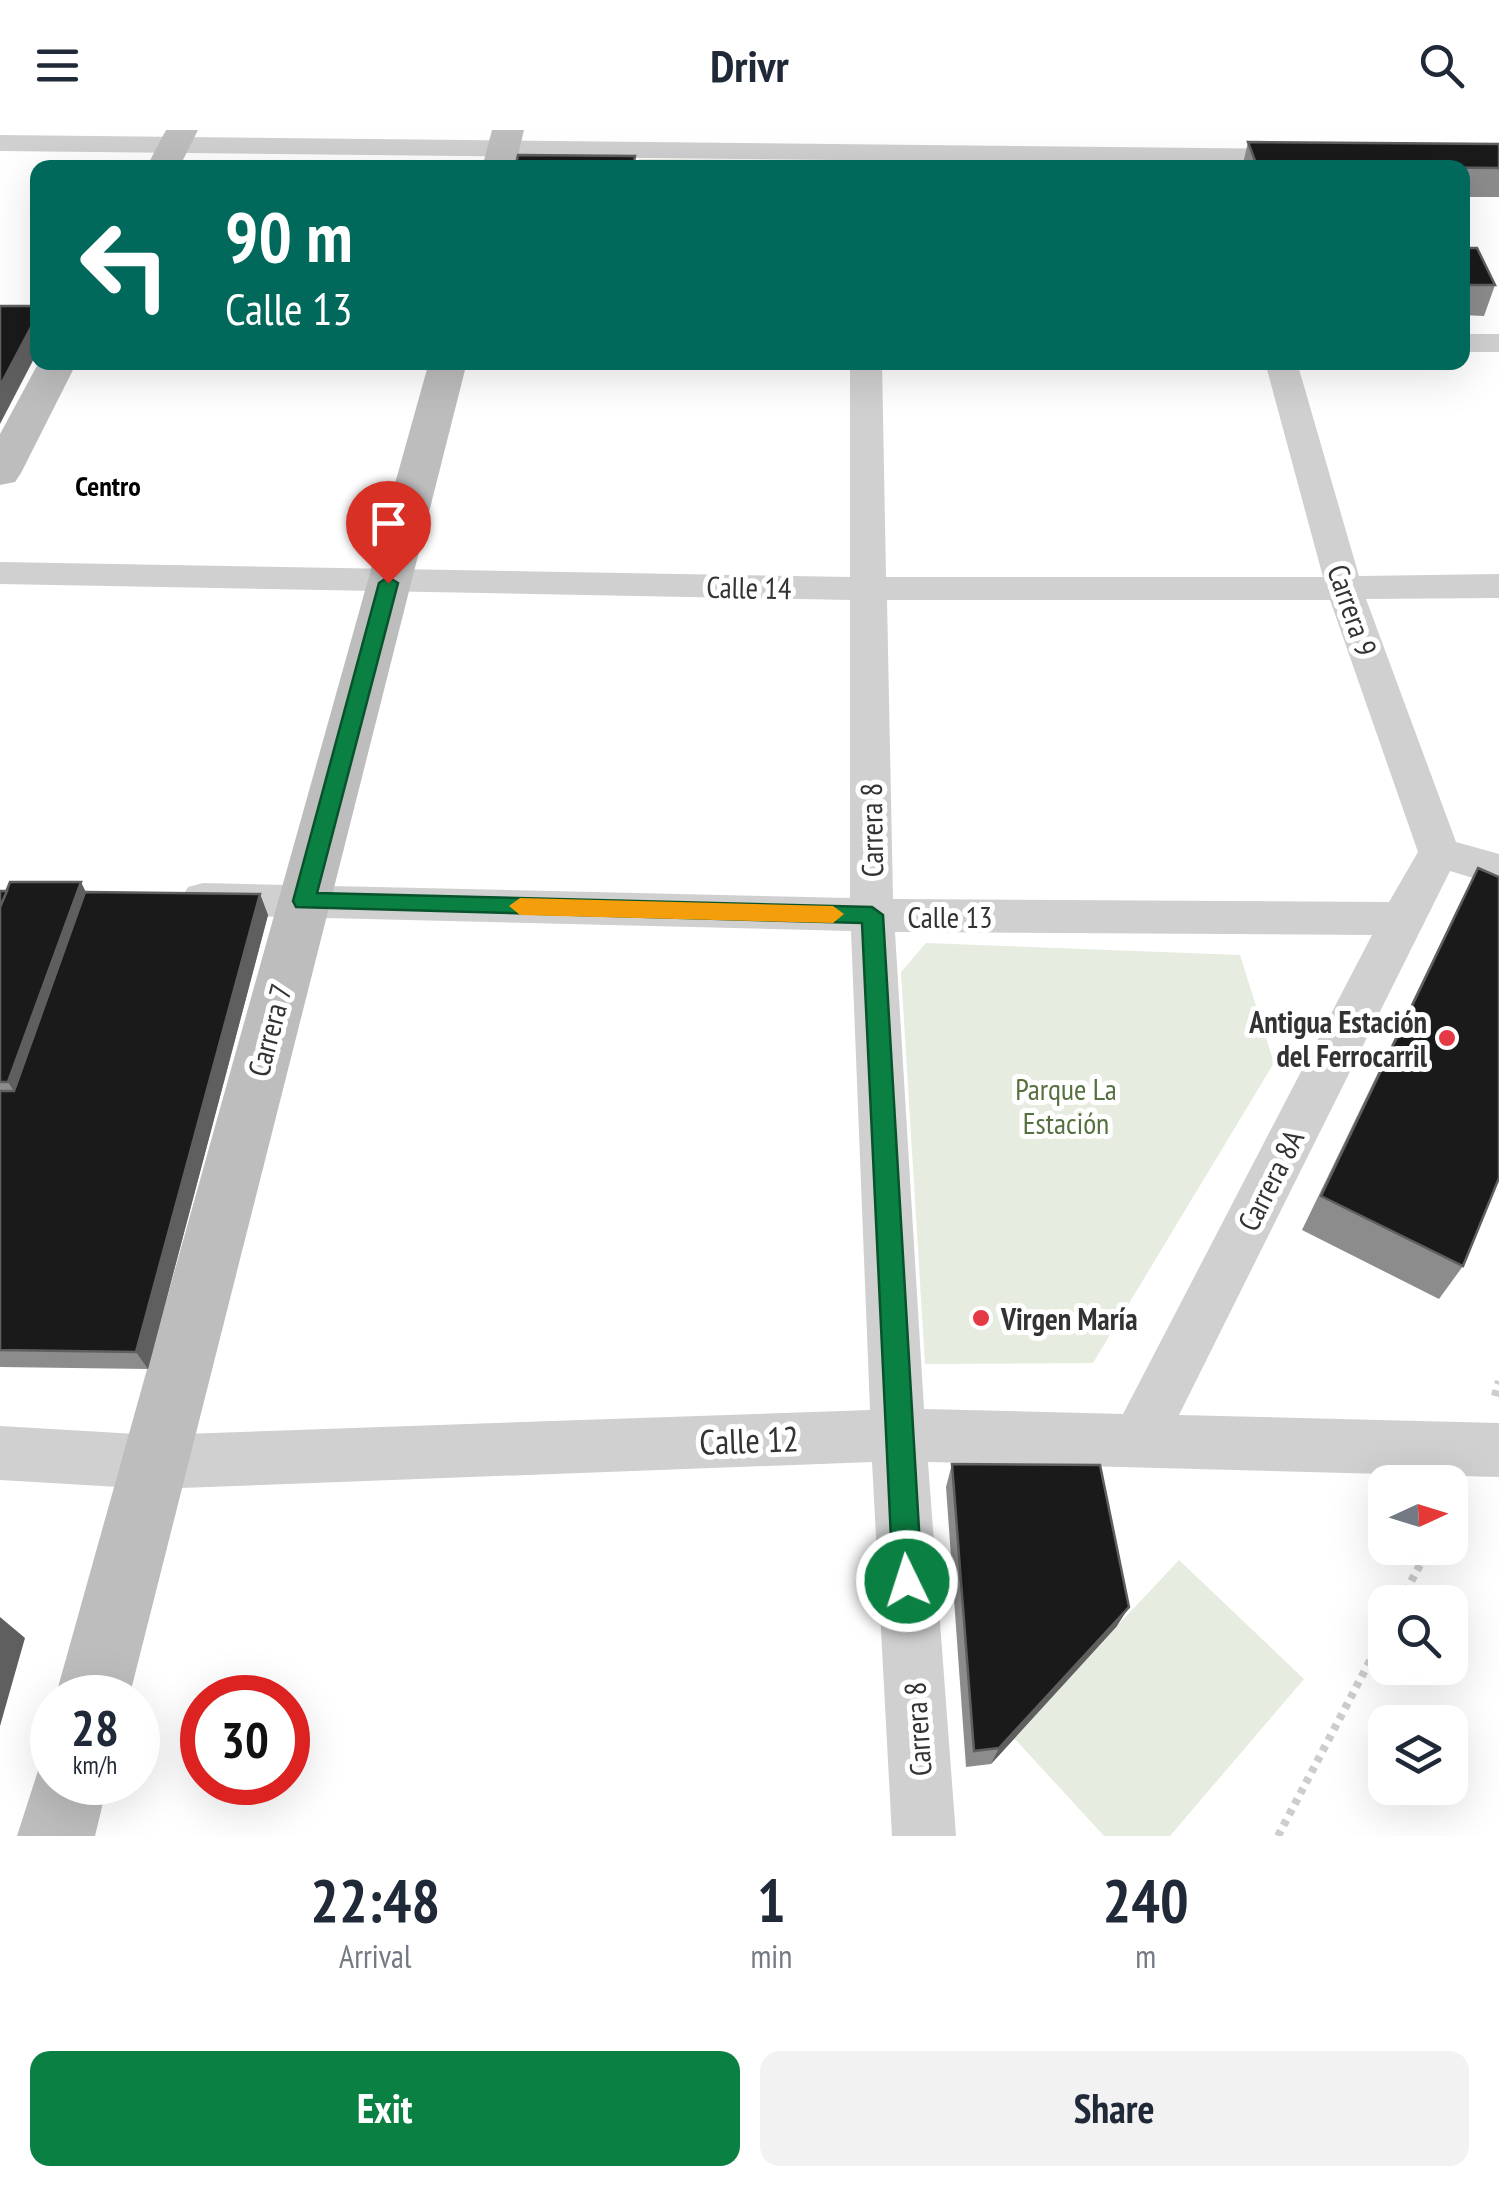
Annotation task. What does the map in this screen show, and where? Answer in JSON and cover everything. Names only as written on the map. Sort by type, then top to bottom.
[{"type":"main road","points":[[0,474],[54,370]]},
{"type":"main road","name":"Carrera 7","points":[[98,1675],[446,370]]},
{"type":"main road","points":[[56,1836],[64,1805]]},
{"type":"street","points":[[0,143],[172,148],[1211,151],[1327,157]]},
{"type":"street","points":[[1470,342],[1499,343]]},
{"type":"street","name":"Carrera 8","points":[[866,370],[872,915],[898,1435],[924,1836]]},
{"type":"street","name":"Carrera 9","points":[[1283,370],[1344,589],[1440,852]]},
{"type":"street","name":"Calle 14","points":[[0,573],[388,583],[866,588],[1499,586]]},
{"type":"street","points":[[1402,919],[1440,852],[1499,870]]},
{"type":"street","name":"Calle 13","points":[[171,898],[872,915],[1402,919]]},
{"type":"street","name":"Carrera 8A","points":[[1138,1441],[1402,919]]},
{"type":"street","name":"Calle 12","points":[[0,1452],[153,1462],[898,1435],[1499,1450]]},
{"type":"path","points":[[1278,1836],[1368,1664]]},
{"type":"green space","points":[[639,159],[816,160],[639,160]]},
{"type":"green space","name":"Parque La Estación","points":[[926,943],[1240,955],[1274,1063],[1093,1363],[925,1364],[901,972]]},
{"type":"green space","points":[[1179,1560],[1304,1679],[1170,1836],[1104,1836],[1013,1737]]},
{"type":"building","points":[[1248,142],[1499,144],[1499,168],[1470,168],[1470,160],[1255,160]]},
{"type":"building","points":[[518,155],[635,156],[634,160],[517,160]]},
{"type":"building","points":[[1470,248],[1477,248],[1495,285],[1470,285]]},
{"type":"building","points":[[0,306],[30,306],[30,329],[0,386]]},
{"type":"building","name":"Antigua Estación del Ferrocarril","points":[[1478,868],[1499,877],[1499,1178],[1463,1266],[1321,1196]]},
{"type":"building","points":[[10,882],[81,882],[8,1082],[0,1082],[0,907]]},
{"type":"building","points":[[85,892],[260,894],[136,1352],[0,1350],[0,1091],[14,1091]]},
{"type":"building","points":[[952,1464],[1100,1465],[1129,1607],[999,1748],[974,1751]]},
{"type":"slow traffic","points":[[520,906],[833,914]]},
{"type":"place","name":"Antigua Estación del Ferrocarril","points":[[1447,1038]]},
{"type":"place","name":"Virgen María","points":[[981,1318]]},
{"type":"district","name":"Centro","points":[[108,485]]},
{"type":"route","points":[[388,583],[304,901],[872,915],[907,1581]]}]
